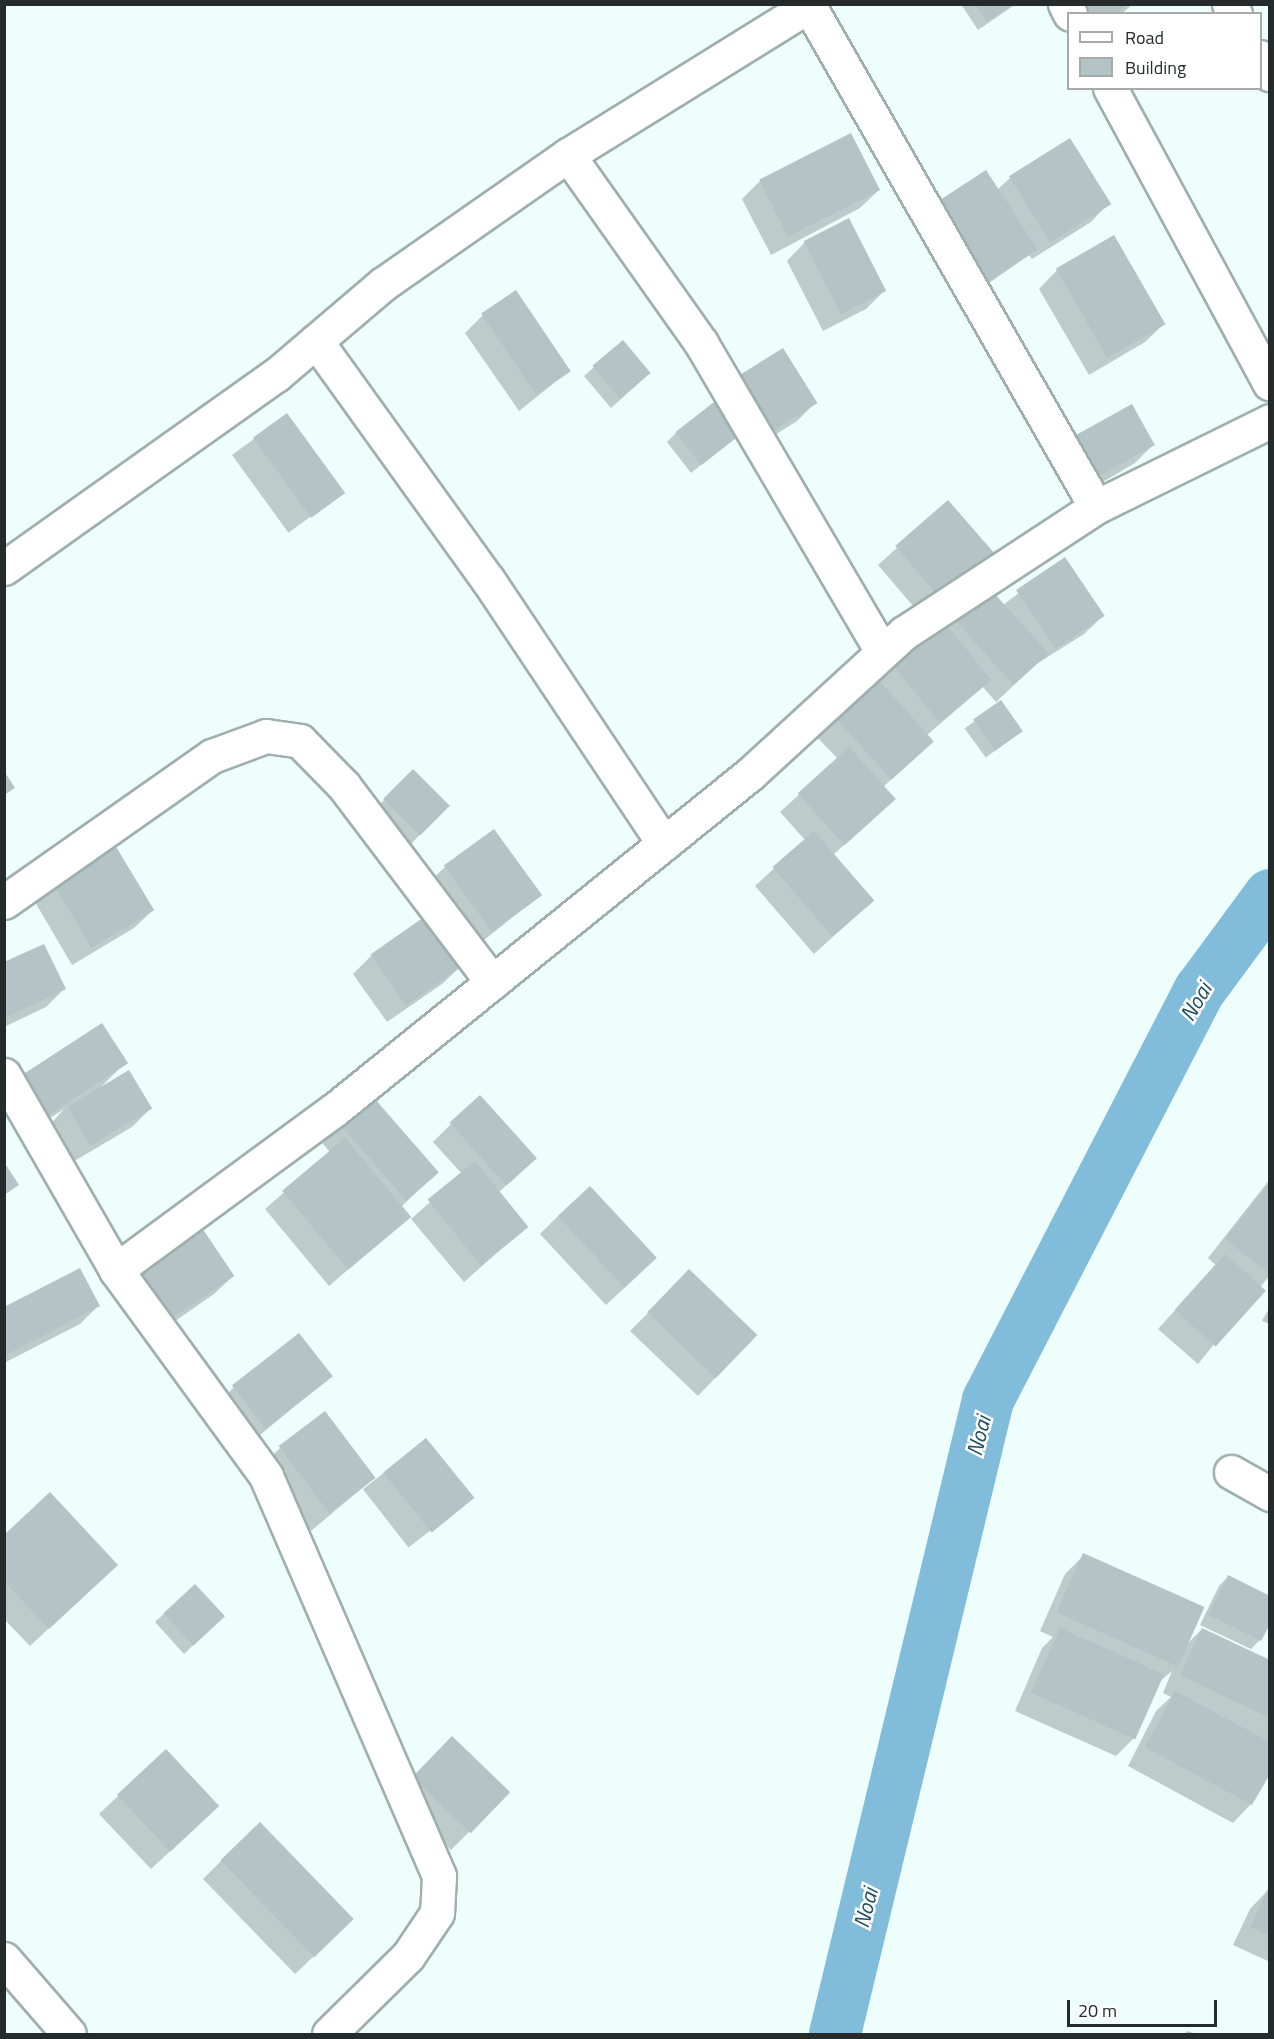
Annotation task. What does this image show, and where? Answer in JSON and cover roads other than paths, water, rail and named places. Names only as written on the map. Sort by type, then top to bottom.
[{"type":"street","points":[[4,568],[276,375],[383,284],[568,155],[810,5],[1096,507]]},
{"type":"street","points":[[1111,90],[1269,384]]},
{"type":"street","points":[[568,155],[701,343],[882,652]]},
{"type":"street","points":[[316,341],[488,580],[664,844]]},
{"type":"street","points":[[116,1270],[334,1110],[664,844],[750,774],[882,652],[1010,561],[1096,507],[1269,421]]},
{"type":"street","points":[[4,902],[212,756],[266,736],[300,741],[344,786],[492,982]]},
{"type":"street","points":[[4,1075],[116,1270],[266,1476],[440,1876],[437,1913],[408,1956],[329,2034]]},
{"type":"street","points":[[1231,1472],[1269,1494]]},
{"type":"street","points":[[4,1959],[69,2034]]},
{"type":"waterway","name":"Noai","points":[[835,2034],[988,1400],[1200,990],[1270,895]]}]
